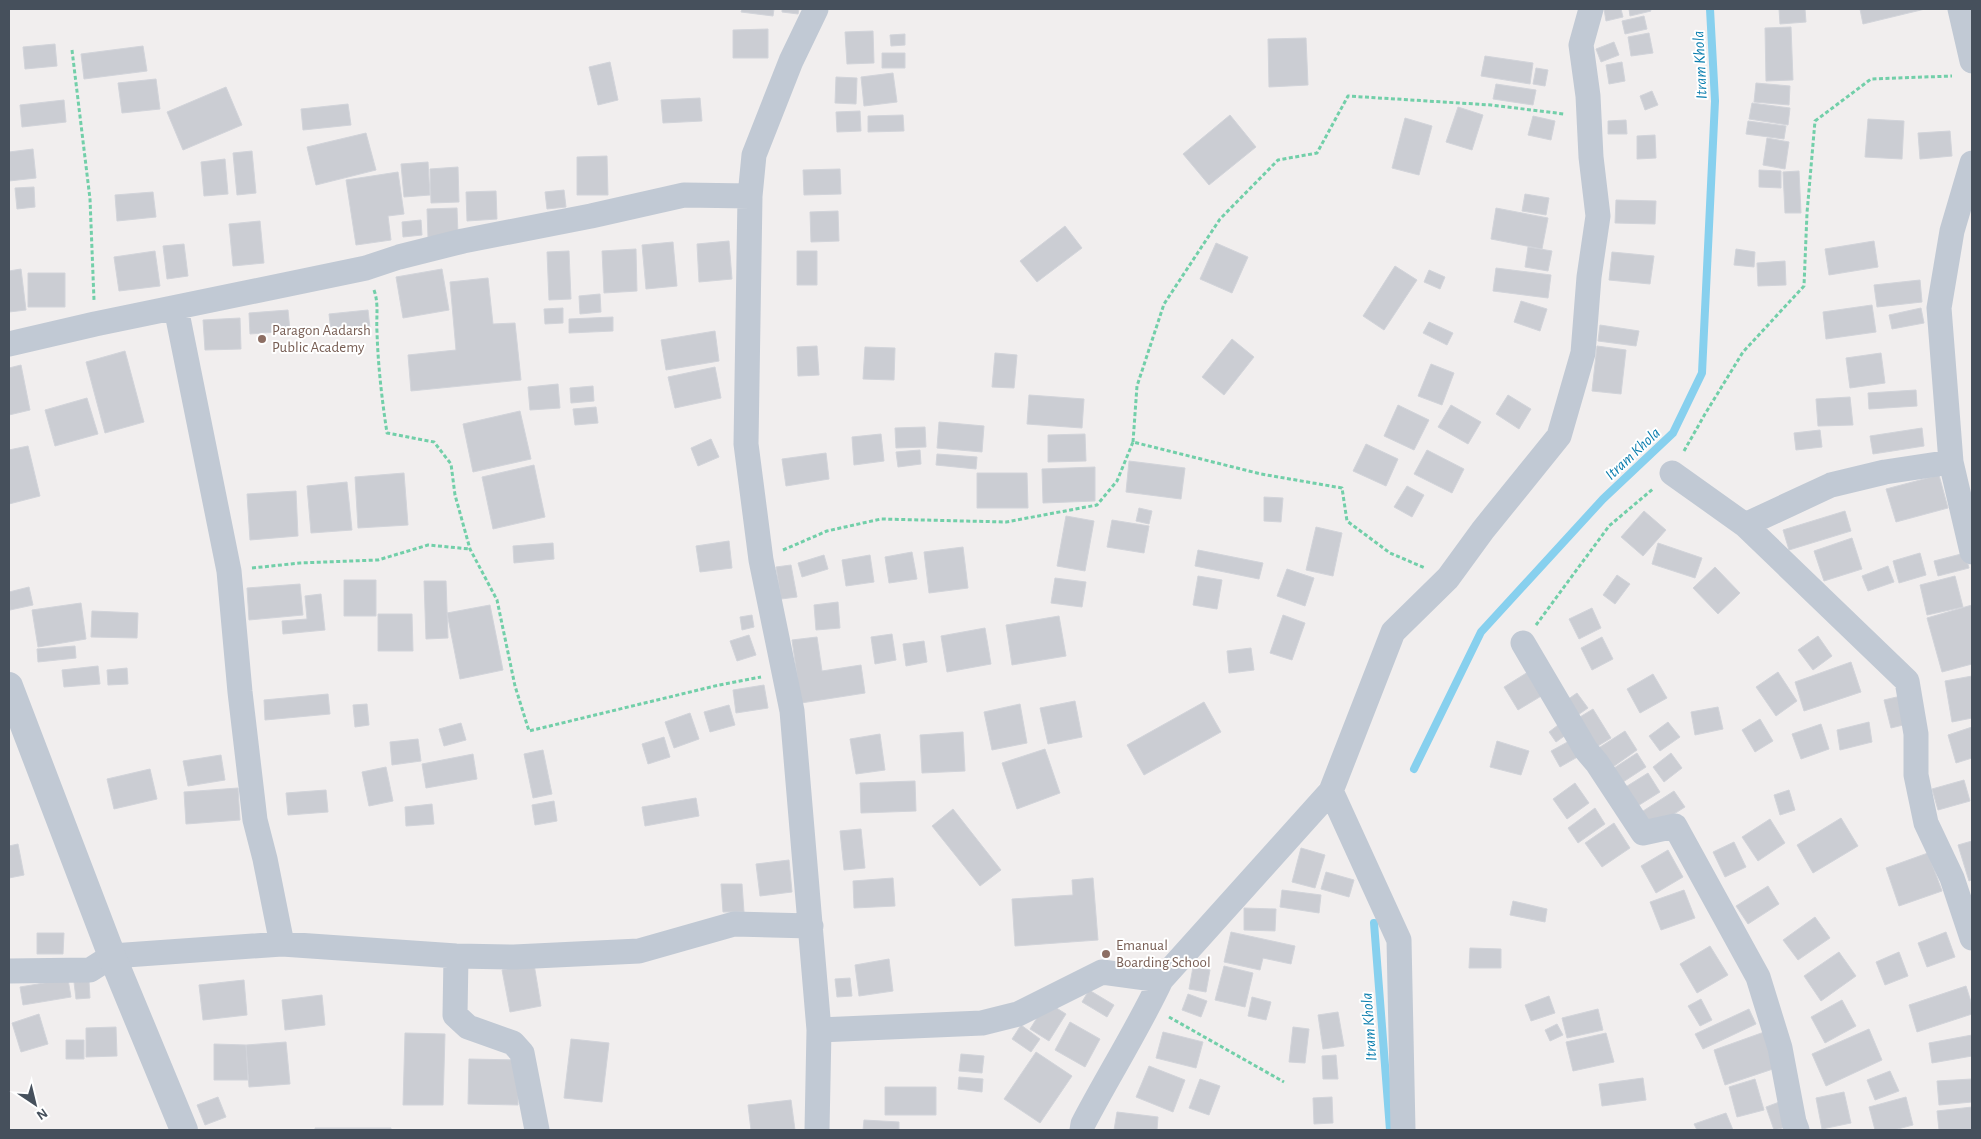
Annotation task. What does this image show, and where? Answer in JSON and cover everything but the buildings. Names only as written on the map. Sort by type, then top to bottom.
[{"type":"street","points":[[816,9],[791,61],[754,155],[750,196],[746,444],[761,560],[792,711],[819,1030],[817,1130]]},
{"type":"street","points":[[1082,1130],[1110,1071],[1149,1006],[1161,980],[1331,791],[1393,632],[1448,578],[1483,530],[1559,436],[1583,353],[1589,277],[1598,216],[1581,44],[1590,9]]},
{"type":"street","points":[[1960,9],[1963,68]]},
{"type":"street","points":[[1972,163],[1952,231],[1939,308],[1950,462],[1972,552]]},
{"type":"street","points":[[9,344],[95,324],[366,268],[463,240],[591,216],[684,195],[750,196]]},
{"type":"street","points":[[176,308],[229,571],[240,692],[255,820],[282,944]]},
{"type":"street","points":[[1745,525],[1831,485],[1885,472],[1950,462]]},
{"type":"street","points":[[1672,473],[1745,525],[1907,681],[1916,734],[1916,775],[1926,823],[1952,878],[1972,938]]},
{"type":"street","points":[[1523,643],[1586,750],[1597,763],[1643,833],[1675,826],[1758,977],[1780,1048],[1794,1122],[1798,1130]]},
{"type":"street","points":[[9,686],[112,956],[184,1130]]},
{"type":"street","points":[[1331,791],[1399,940],[1403,1130]]},
{"type":"street","points":[[9,971],[90,970],[112,956],[282,944],[456,956],[514,957],[639,951],[734,924],[811,926]]},
{"type":"street","points":[[456,956],[455,1016],[468,1027],[513,1043],[522,1053],[537,1130]]},
{"type":"street","points":[[819,1030],[982,1023],[1018,1014],[1102,972],[1161,980]]},
{"type":"path","points":[[72,50],[90,199],[95,324]]},
{"type":"path","points":[[1523,643],[1609,526],[1672,473],[1743,352],[1804,286],[1806,214],[1815,120],[1871,79],[1963,68]]},
{"type":"path","points":[[761,560],[827,531],[881,519],[1006,522],[1097,505],[1117,481],[1133,442],[1137,386],[1164,304],[1220,219],[1278,160],[1317,153],[1348,96],[1491,104],[1589,117]]},
{"type":"path","points":[[366,268],[378,301],[376,331],[381,394],[387,433],[434,442],[450,464],[455,495],[470,549],[497,600],[515,686],[529,731],[719,685],[784,673]]},
{"type":"path","points":[[1133,442],[1261,474],[1342,488],[1347,521],[1390,552],[1448,578]]},
{"type":"path","points":[[229,571],[300,563],[378,560],[428,545],[470,549]]},
{"type":"path","points":[[1149,1006],[1284,1082]]},
{"type":"waterway","name":"Itram Khola","points":[[1414,769],[1481,632],[1603,499],[1673,433],[1702,373],[1715,101],[1710,9]]},
{"type":"waterway","name":"Itram Khola","points":[[1374,923],[1390,1130]]},
{"type":"place","name":"Paragon Aadarsh Public Academy","points":[[262,339]]},
{"type":"place","name":"Emanual Boarding School","points":[[1106,954]]}]
